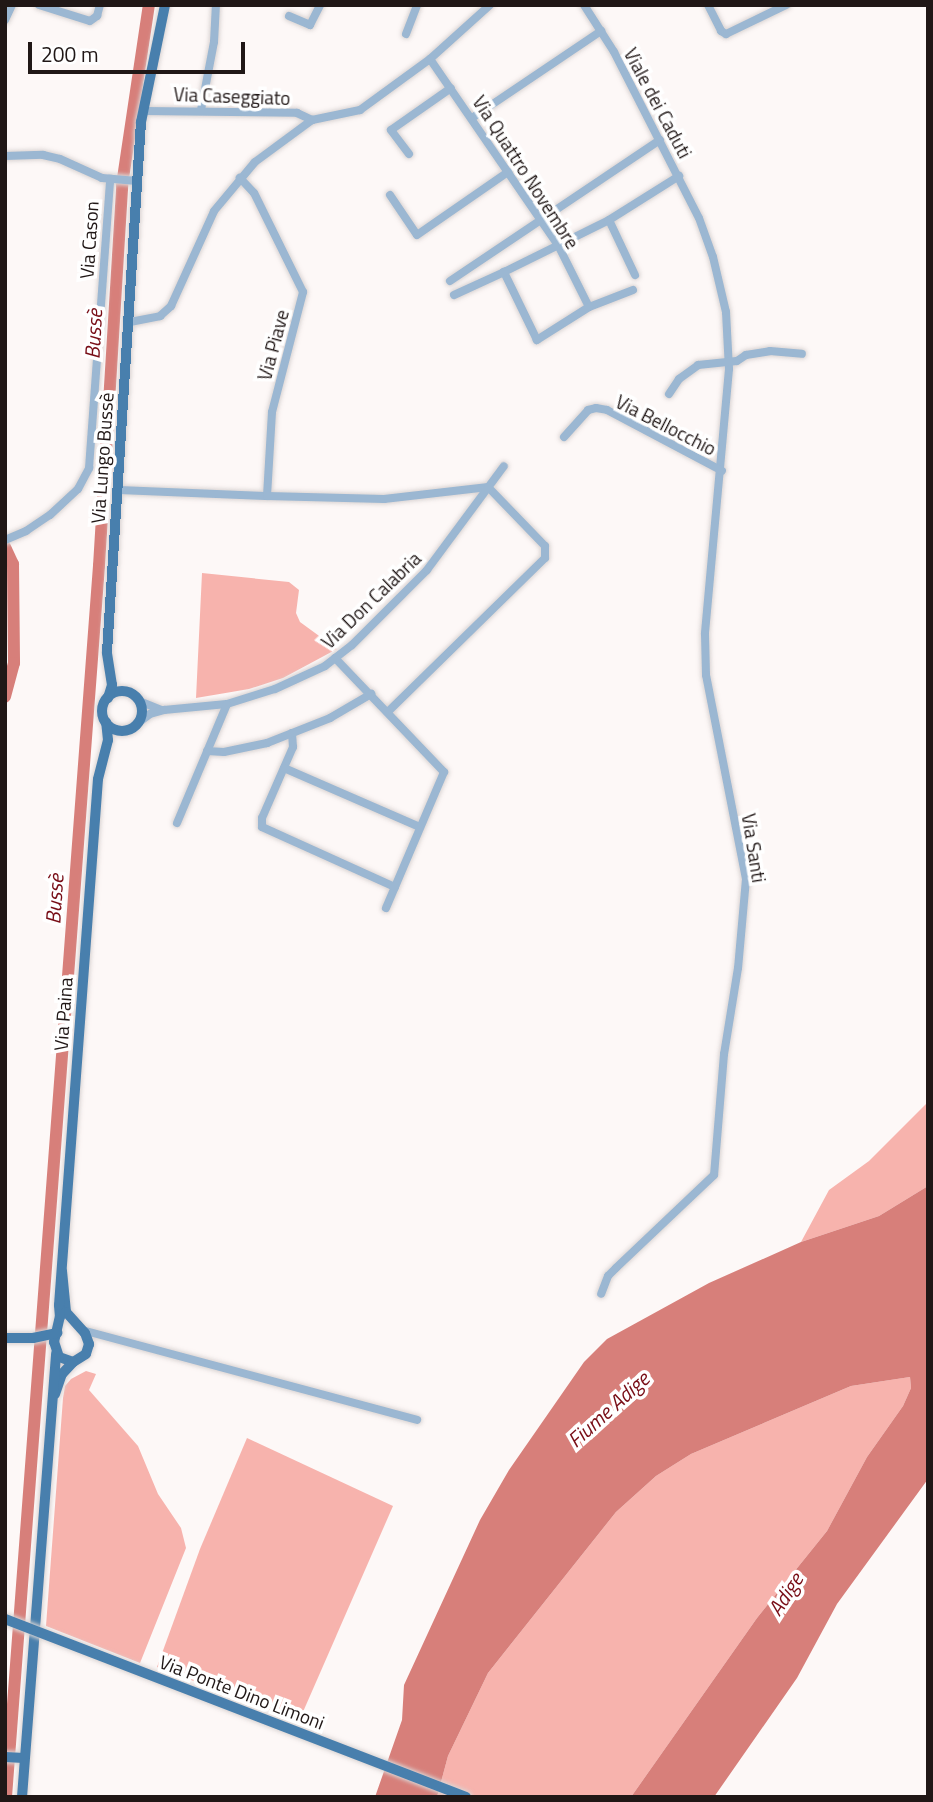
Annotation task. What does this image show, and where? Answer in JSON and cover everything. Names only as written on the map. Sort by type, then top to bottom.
[{"type":"main road","name":"Via Lungo Bussè","points":[[108,698],[112,685],[107,652],[137,181],[144,111],[165,5]]},
{"type":"main road","points":[[109,664],[118,684],[139,701],[142,712],[138,723],[122,731],[106,722],[103,710],[108,698],[116,693],[126,692]]},
{"type":"main road","name":"Via Paina","points":[[62,1270],[98,779],[108,735],[106,722]]},
{"type":"main road","name":"Via Paina","points":[[103,760],[122,731]]},
{"type":"main road","points":[[50,1419],[60,1379],[73,1362],[82,1358],[88,1350],[88,1338],[65,1308],[62,1270]]},
{"type":"main road","points":[[22,1797],[21,1758],[50,1419],[53,1350],[62,1270]]},
{"type":"main road","points":[[5,1338],[23,1339],[55,1333],[68,1327],[80,1329]]},
{"type":"main road","points":[[23,1339],[53,1350],[63,1360],[73,1362]]},
{"type":"main road","name":"Via Ponte Dino Limoni","points":[[5,1619],[466,1797]]},
{"type":"main road","points":[[5,1757],[21,1758]]},
{"type":"street","points":[[5,20],[12,5]]},
{"type":"street","points":[[39,5],[90,21],[97,16],[100,5]]},
{"type":"street","points":[[201,110],[214,42],[216,5]]},
{"type":"street","points":[[289,16],[310,25],[320,5]]},
{"type":"street","points":[[407,34],[416,5]]},
{"type":"street","name":"Via Caseggiato","points":[[144,111],[298,113],[312,120],[360,110],[430,59],[490,5]]},
{"type":"street","name":"Viale dei Caduti","points":[[584,5],[660,140],[699,218]]},
{"type":"street","points":[[708,5],[721,32],[726,34],[774,8],[786,5]]},
{"type":"street","points":[[472,118],[601,31]]},
{"type":"street","name":"Via Quattro Novembre","points":[[430,59],[558,245],[589,307]]},
{"type":"street","points":[[409,154],[391,130],[451,88]]},
{"type":"street","points":[[130,322],[160,316],[171,306],[214,211],[255,162],[312,120]]},
{"type":"street","points":[[450,281],[660,140]]},
{"type":"street","name":"Via Cason","points":[[5,156],[54,157],[93,175],[110,179],[89,468],[78,489],[50,515],[26,531],[5,540]]},
{"type":"street","points":[[390,195],[417,235],[508,172]]},
{"type":"street","points":[[454,295],[609,220],[679,176]]},
{"type":"street","name":"Via Piave","points":[[240,178],[254,192],[303,292],[272,412],[267,496]]},
{"type":"street","points":[[110,179],[137,181]]},
{"type":"street","name":"Via Santi","points":[[601,1294],[608,1276],[709,1182],[718,1163],[724,1054],[738,968],[746,879],[706,675],[705,634],[722,471],[728,362],[726,312],[713,257],[699,218]]},
{"type":"street","points":[[609,220],[635,275]]},
{"type":"street","points":[[503,272],[536,338],[540,340],[589,307],[633,290]]},
{"type":"street","points":[[669,394],[688,370],[706,363],[728,362],[770,351],[802,354]]},
{"type":"street","name":"Via Bellocchio","points":[[564,437],[588,410],[607,410],[722,471]]},
{"type":"street","name":"Via Don Calabria","points":[[138,723],[150,714],[164,710],[228,704],[275,688],[325,666],[427,570],[504,466]]},
{"type":"street","points":[[117,490],[384,499],[488,487],[545,545],[545,558],[388,712]]},
{"type":"street","points":[[335,658],[444,772],[386,908]]},
{"type":"street","points":[[207,751],[231,751],[292,733],[330,718],[371,694]]},
{"type":"street","name":"Via Don Calabria","points":[[139,701],[164,710]]},
{"type":"street","points":[[177,822],[228,704]]},
{"type":"street","points":[[292,733],[293,747],[262,818],[262,827],[265,831],[395,887]]},
{"type":"street","points":[[284,768],[420,827]]},
{"type":"street","points":[[80,1329],[417,1420]]},
{"type":"street","points":[[88,1350],[96,1341],[106,1337]]},
{"type":"shaded area","points":[[202,573],[289,582],[299,590],[296,613],[300,622],[337,649],[283,678],[249,689],[196,698]]},
{"type":"shaded area","points":[[928,1102],[928,1186],[879,1216],[801,1242],[829,1190],[869,1161]]},
{"type":"shaded area","points":[[86,1371],[96,1374],[89,1390],[138,1446],[158,1494],[181,1528],[186,1548],[140,1663],[46,1626],[63,1398],[65,1386],[71,1379]]},
{"type":"shaded area","points":[[910,1377],[911,1388],[903,1406],[867,1457],[827,1531],[757,1618],[631,1797],[437,1797],[448,1756],[488,1673],[616,1512],[656,1476],[691,1454],[851,1386]]},
{"type":"shaded area","points":[[247,1438],[393,1506],[299,1721],[157,1667],[200,1549]]},
{"type":"water","points":[[928,1186],[928,1479],[837,1604],[797,1678],[714,1797],[631,1797],[757,1618],[827,1531],[867,1457],[903,1406],[911,1388],[910,1377],[851,1386],[691,1454],[656,1476],[616,1512],[488,1673],[448,1756],[437,1797],[375,1797],[402,1720],[404,1685],[480,1520],[509,1470],[584,1362],[607,1339],[709,1283],[801,1242],[879,1216]]},
{"type":"waterway","name":"Bussè","points":[[6,1797],[99,566],[122,185],[149,5]]},
{"type":"waterway","points":[[5,547],[13,564],[14,663],[5,697]]},
{"type":"water label","name":"Fiume Adige","points":[[608,1409]]},
{"type":"water label","name":"Adige","points":[[785,1594]]}]
